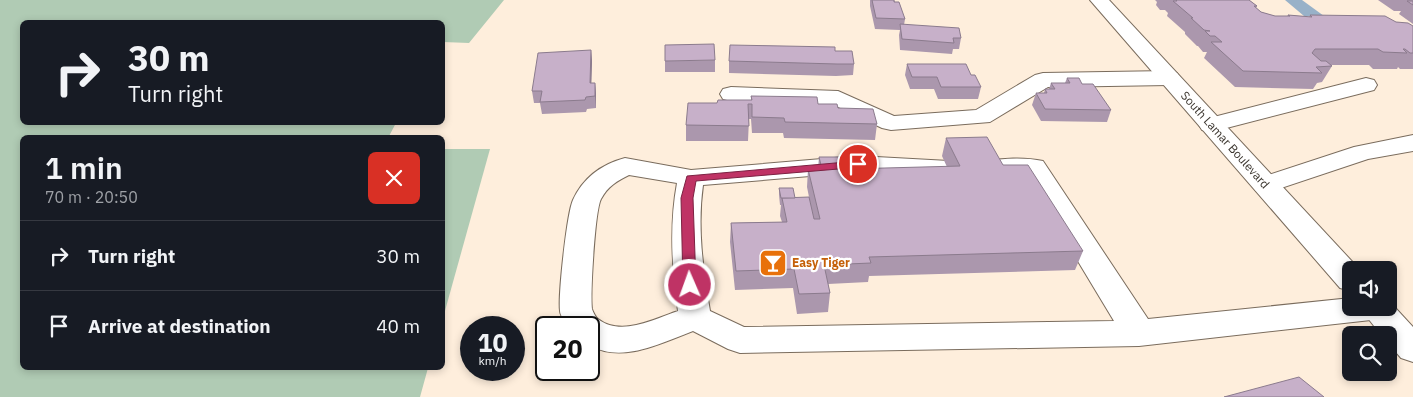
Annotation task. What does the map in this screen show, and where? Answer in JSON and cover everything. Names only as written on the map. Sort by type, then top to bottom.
[{"type":"main road","name":"South Lamar Boulevard","points":[[1099,0],[1342,270]]},
{"type":"main road","points":[[731,94],[838,98],[891,123],[982,117],[1043,80],[1170,78]]},
{"type":"main road","points":[[1212,125],[1366,85]]},
{"type":"main road","points":[[1266,185],[1363,152],[1413,143]]},
{"type":"main road","points":[[579,316],[576,312],[579,252],[586,201],[600,180],[626,166],[691,178],[858,164],[949,169]]},
{"type":"main road","points":[[990,168],[1034,167],[1139,333]]},
{"type":"main road","points":[[691,178],[687,208],[690,285],[694,318]]},
{"type":"main road","points":[[600,336],[603,338],[632,340],[694,318],[740,340],[1139,333],[1342,311]]},
{"type":"main road","points":[[1383,316],[1413,349]]},
{"type":"green space","points":[[0,0],[504,0],[469,43],[445,42],[445,20],[20,20],[20,125],[395,125],[390,135],[20,135],[20,370],[427,370],[420,397],[0,397]]},
{"type":"green space","points":[[445,149],[490,149],[445,311]]},
{"type":"water","points":[[1285,0],[1302,0],[1324,16],[1304,16]]},
{"type":"building","points":[[872,0],[894,0],[894,2],[899,2],[905,19],[876,18]]},
{"type":"building","points":[[1249,0],[1261,12],[1275,16],[1385,16],[1396,22],[1408,23],[1413,26],[1413,53],[1405,49],[1403,49],[1407,53],[1383,52],[1378,49],[1315,49],[1312,53],[1321,61],[1326,61],[1332,66],[1316,67],[1322,73],[1243,71],[1211,42],[1222,42],[1215,36],[1210,36],[1205,31],[1210,31],[1204,30],[1173,1]]},
{"type":"building","points":[[900,24],[959,28],[961,38],[953,38],[954,43],[902,39]]},
{"type":"building","points":[[714,44],[715,60],[665,61],[665,45]]},
{"type":"building","points":[[730,45],[835,47],[835,51],[852,51],[854,64],[729,61]]},
{"type":"building","points":[[591,50],[590,83],[595,83],[595,96],[586,97],[585,100],[540,102],[542,91],[532,91],[538,53]]},
{"type":"building","points":[[907,64],[966,64],[971,75],[975,75],[981,87],[941,87],[937,77],[912,77]]},
{"type":"building","points":[[1067,78],[1079,78],[1082,84],[1093,84],[1111,110],[1045,109],[1036,93],[1047,93],[1045,89],[1055,89],[1051,83],[1070,83]]},
{"type":"building","points":[[751,96],[817,97],[818,104],[837,104],[838,108],[873,109],[877,124],[785,122],[784,118],[752,117],[752,104],[748,104],[749,126],[686,125],[688,103],[717,103],[718,100],[752,100]]},
{"type":"building","points":[[987,137],[1003,165],[1028,165],[1083,251],[869,257],[871,263],[824,265],[830,293],[799,294],[794,269],[736,271],[731,223],[787,222],[782,198],[809,197],[814,219],[820,219],[808,169],[822,169],[819,157],[844,157],[847,169],[960,166],[946,138]]},
{"type":"building","points":[[779,188],[793,188],[795,198],[781,198]]},
{"type":"building","points":[[1299,377],[1324,397],[1224,397]]},
{"type":"place","name":"Easy Tiger","points":[[773,263]]},
{"type":"route","points":[[690,285],[687,198],[691,178],[858,164]]}]
